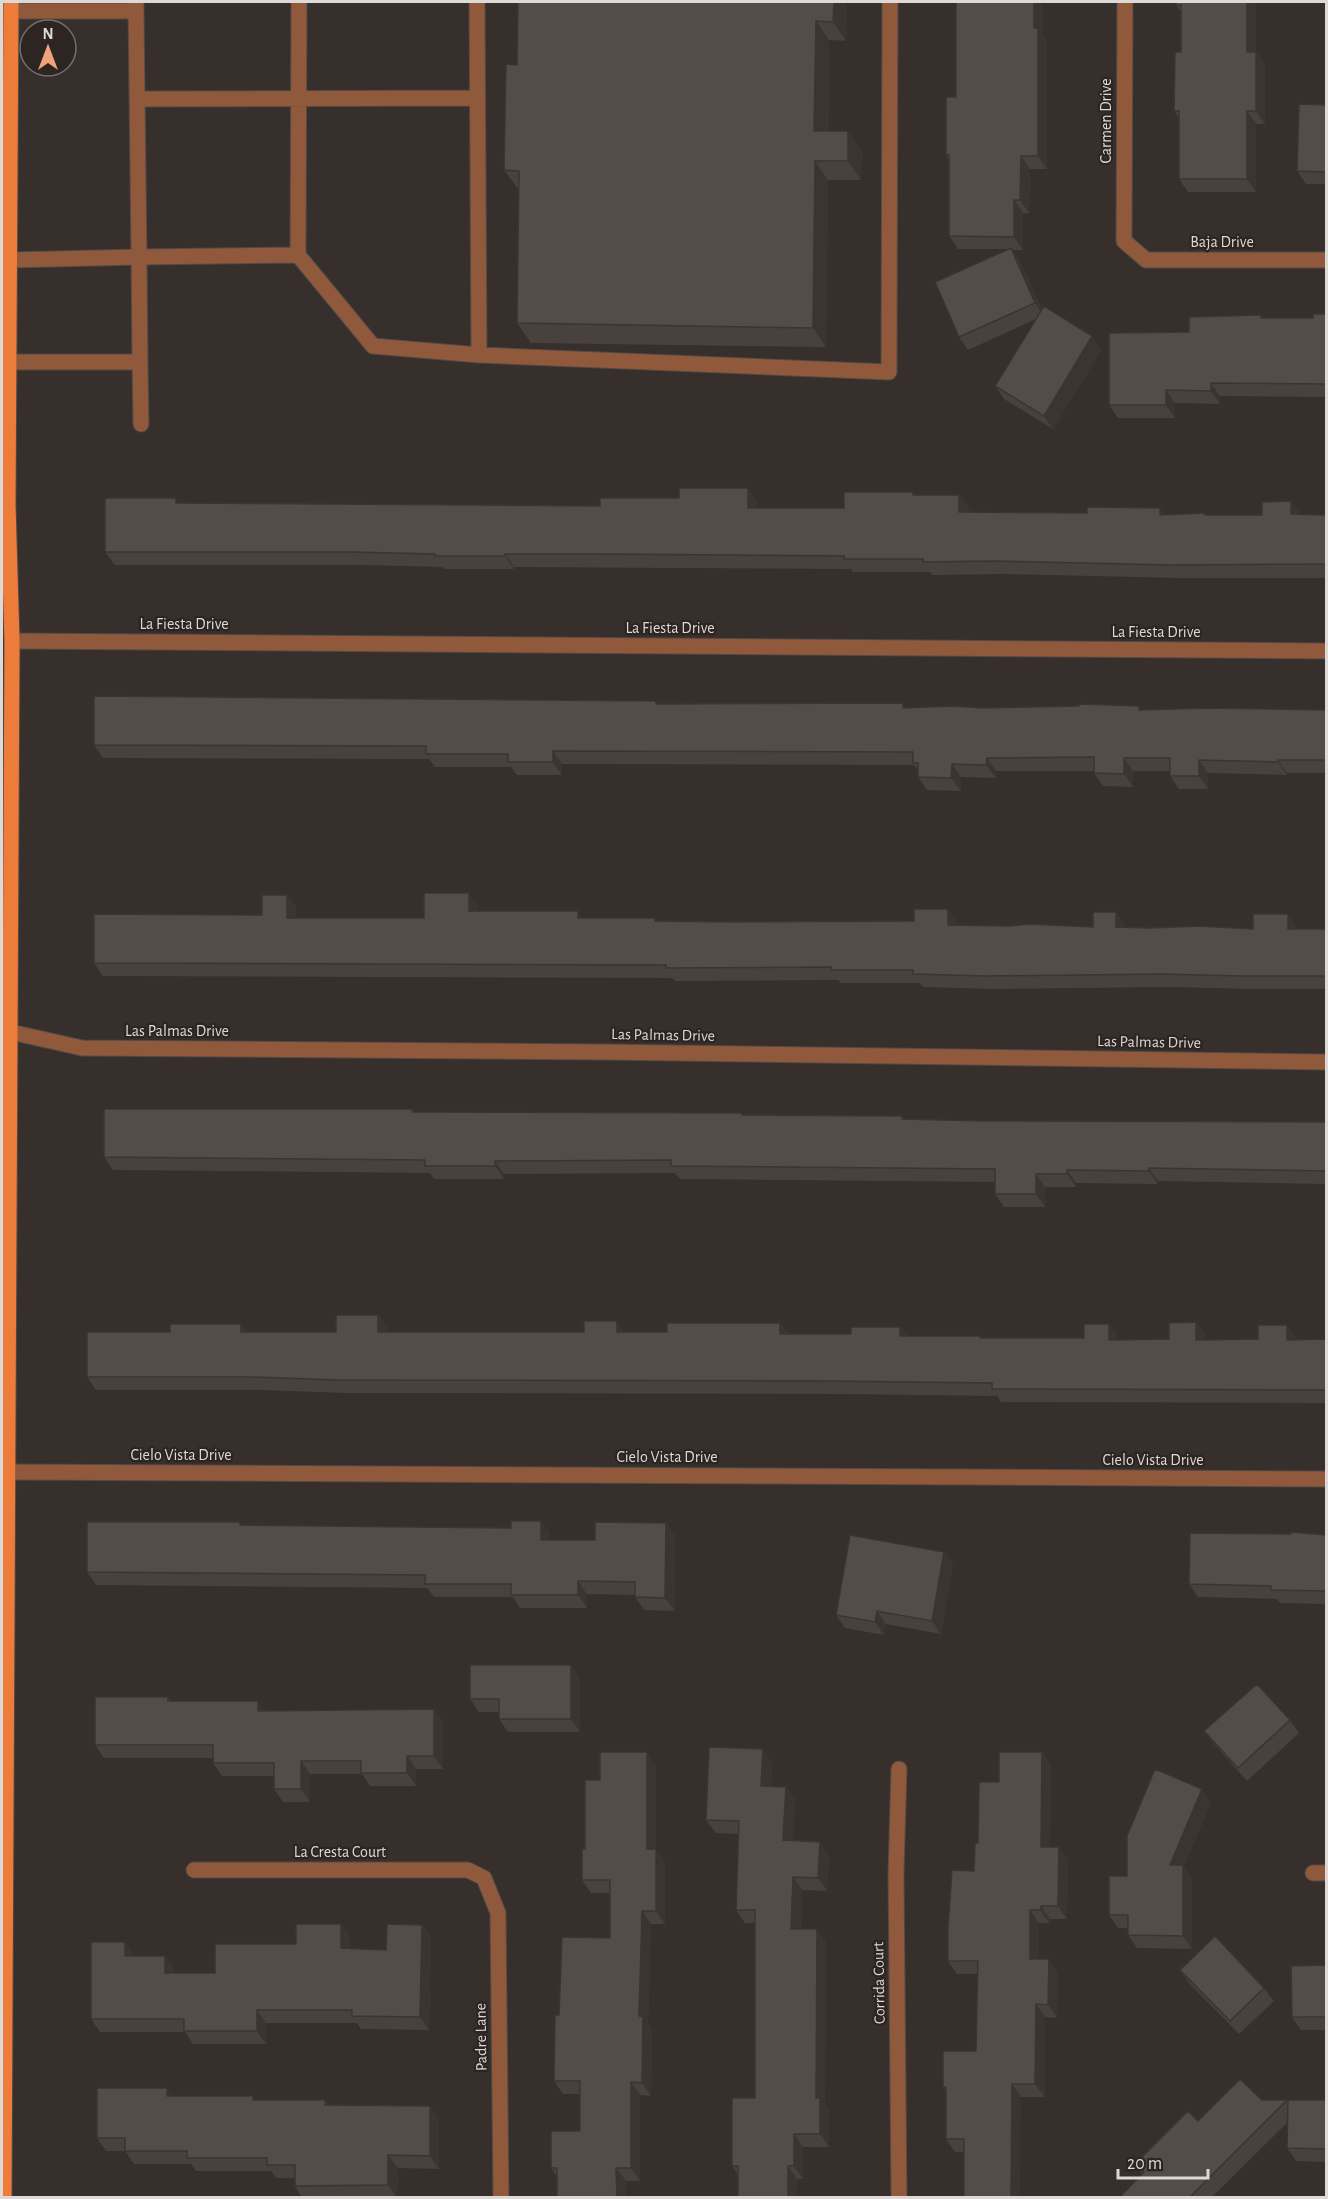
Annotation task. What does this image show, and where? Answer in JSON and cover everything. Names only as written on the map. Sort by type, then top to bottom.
[{"type":"main road","points":[[4,2198],[8,1472],[5,1031],[12,641],[5,458],[9,363],[11,6]]},
{"type":"street","points":[[299,2],[298,255],[373,346],[479,354],[889,372],[890,2]]},
{"type":"street","points":[[477,2],[479,354]]},
{"type":"street","name":"Carmen Drive","points":[[1124,241],[1125,2]]},
{"type":"street","points":[[11,6],[136,6],[141,424]]},
{"type":"street","points":[[137,99],[477,98]]},
{"type":"street","name":"Baja Drive","points":[[1124,241],[1146,260],[1326,260]]},
{"type":"street","points":[[10,260],[298,255]]},
{"type":"street","points":[[9,363],[140,362]]},
{"type":"street","name":"La Fiesta Drive","points":[[12,641],[1326,651]]},
{"type":"street","name":"Las Palmas Drive","points":[[5,1031],[82,1048],[1326,1062]]},
{"type":"street","name":"Cielo Vista Drive","points":[[8,1472],[1326,1479]]},
{"type":"street","name":"Corrida Court","points":[[899,1769],[896,1873],[899,2198]]},
{"type":"street","name":"La Cresta Court","points":[[194,1870],[468,1870],[484,1878]]},
{"type":"street","name":"Padre Lane","points":[[484,1878],[498,1913],[501,2198]]},
{"type":"building","points":[[518,2],[834,2],[833,22],[816,21],[814,131],[848,131],[848,161],[815,161],[813,328],[517,323],[519,171],[504,170],[506,64],[517,65]]},
{"type":"building","points":[[956,2],[1034,2],[1034,28],[1038,28],[1038,156],[1021,156],[1020,200],[1014,200],[1014,237],[949,236],[946,97],[956,97]]},
{"type":"building","points":[[1176,2],[1247,2],[1247,52],[1256,52],[1256,111],[1247,111],[1247,179],[1179,179],[1179,111],[1174,111],[1175,52],[1181,52],[1181,5],[1176,5]]},
{"type":"building","points":[[1299,104],[1326,105],[1326,172],[1297,171]]},
{"type":"building","points":[[1011,248],[1035,303],[959,337],[935,282]]},
{"type":"building","points":[[1044,306],[1092,336],[1044,416],[995,386]]},
{"type":"building","points":[[1313,314],[1326,314],[1326,384],[1211,383],[1211,391],[1166,390],[1166,405],[1109,405],[1109,333],[1189,332],[1189,317],[1261,315],[1261,318],[1313,318]]},
{"type":"building","points":[[679,488],[748,488],[748,508],[844,508],[844,492],[959,495],[959,512],[1087,513],[1087,507],[1160,508],[1160,515],[1205,513],[1205,515],[1262,515],[1262,502],[1291,501],[1291,514],[1326,515],[1326,564],[923,562],[923,559],[844,559],[844,556],[505,554],[505,556],[435,556],[435,554],[352,552],[105,552],[105,498],[176,498],[176,503],[600,506],[600,498],[679,498]]},
{"type":"building","points":[[94,696],[656,701],[656,704],[903,703],[903,708],[1079,706],[1079,704],[1139,706],[1139,710],[1209,708],[1326,710],[1326,760],[1278,760],[1278,762],[1199,760],[1199,776],[1170,776],[1170,758],[1124,758],[1124,774],[1094,773],[1094,757],[987,758],[986,765],[952,764],[951,778],[918,777],[918,763],[913,763],[913,752],[553,751],[553,762],[508,762],[508,754],[426,754],[426,746],[94,745]]},
{"type":"building","points":[[424,893],[469,893],[469,911],[578,911],[578,918],[655,918],[655,921],[914,921],[914,909],[948,909],[948,925],[1030,924],[1093,927],[1093,912],[1116,912],[1116,927],[1198,926],[1253,929],[1253,914],[1288,914],[1288,929],[1326,929],[1326,976],[1161,974],[985,976],[913,974],[913,970],[831,970],[831,967],[666,968],[666,965],[94,963],[94,914],[262,915],[262,895],[287,895],[287,918],[424,918]]},
{"type":"building","points":[[104,1109],[412,1109],[412,1112],[902,1116],[902,1119],[984,1121],[1326,1122],[1326,1171],[1149,1168],[1149,1171],[1067,1170],[1067,1174],[1036,1174],[1036,1194],[995,1194],[995,1169],[671,1166],[671,1160],[495,1161],[495,1166],[425,1166],[425,1160],[104,1157]]},
{"type":"building","points":[[336,1315],[378,1315],[378,1332],[584,1332],[584,1321],[617,1321],[617,1332],[667,1332],[667,1323],[780,1323],[780,1334],[851,1334],[851,1327],[900,1327],[900,1336],[1084,1338],[1084,1324],[1109,1324],[1109,1340],[1169,1339],[1169,1323],[1196,1322],[1196,1340],[1258,1339],[1258,1325],[1287,1325],[1287,1340],[1326,1339],[1326,1390],[992,1389],[992,1383],[830,1381],[87,1377],[87,1332],[170,1332],[170,1324],[241,1324],[241,1332],[336,1332]]},
{"type":"building","points":[[511,1521],[541,1521],[541,1540],[595,1540],[595,1522],[666,1523],[665,1598],[635,1597],[635,1582],[578,1581],[578,1595],[511,1595],[511,1584],[425,1584],[425,1575],[87,1572],[87,1522],[240,1522],[240,1525],[511,1528]]},
{"type":"building","points":[[1291,1532],[1326,1535],[1326,1591],[1271,1590],[1271,1586],[1189,1584],[1190,1533],[1291,1534]]},
{"type":"building","points":[[850,1535],[944,1552],[932,1621],[877,1611],[875,1622],[836,1615]]},
{"type":"building","points":[[470,1665],[571,1665],[571,1719],[499,1719],[499,1699],[470,1699]]},
{"type":"building","points":[[1257,1684],[1290,1720],[1238,1768],[1204,1731]]},
{"type":"building","points":[[95,1697],[168,1697],[168,1701],[258,1701],[258,1711],[434,1709],[434,1756],[407,1756],[407,1773],[361,1773],[361,1761],[301,1761],[301,1789],[274,1789],[274,1763],[213,1763],[213,1745],[95,1745]]},
{"type":"building","points":[[1326,1712],[1326,1760],[1325,1760]]},
{"type":"building","points":[[709,1747],[763,1749],[761,1786],[786,1787],[783,1840],[820,1842],[818,1878],[793,1877],[791,1929],[817,1929],[816,2098],[820,2098],[820,2134],[794,2134],[794,2166],[788,2166],[788,2198],[738,2198],[738,2166],[732,2166],[732,2098],[755,2098],[755,1910],[736,1910],[739,1821],[706,1820]]},
{"type":"building","points":[[600,1752],[647,1752],[647,1849],[656,1849],[656,1911],[642,1911],[639,2016],[643,2017],[642,2083],[631,2082],[631,2168],[616,2168],[617,2198],[557,2198],[557,2168],[551,2168],[551,2131],[580,2131],[580,2081],[554,2081],[555,2015],[559,2015],[562,1937],[610,1938],[610,1880],[582,1880],[582,1849],[585,1849],[585,1780],[600,1780]]},
{"type":"building","points":[[999,1752],[1042,1752],[1041,1847],[1059,1847],[1058,1906],[1041,1906],[1040,1910],[1030,1910],[1030,1959],[1049,1959],[1048,2005],[1036,2004],[1035,2084],[1012,2084],[1011,2198],[964,2198],[964,2139],[946,2139],[943,2051],[976,2051],[978,1961],[948,1961],[952,1870],[974,1871],[975,1843],[978,1843],[979,1782],[999,1782]]},
{"type":"building","points":[[1155,1769],[1202,1789],[1170,1865],[1183,1865],[1183,1936],[1128,1935],[1128,1915],[1109,1915],[1109,1876],[1127,1876],[1127,1836]]},
{"type":"building","points":[[296,1924],[341,1924],[341,1948],[386,1950],[387,1924],[422,1925],[420,2017],[352,2016],[352,2010],[257,2010],[257,2031],[184,2031],[184,2019],[91,2019],[91,1942],[125,1942],[125,1956],[165,1956],[165,1973],[215,1973],[215,1944],[296,1944]]},
{"type":"building","points":[[1215,1936],[1264,1988],[1230,2021],[1180,1970]]},
{"type":"building","points":[[1326,1965],[1326,2017],[1292,2017],[1291,1966]]},
{"type":"building","points":[[1240,2079],[1262,2100],[1287,2100],[1189,2198],[1119,2198],[1144,2172],[1135,2164],[1188,2111],[1198,2121]]},
{"type":"building","points":[[97,2088],[167,2088],[167,2096],[253,2096],[253,2100],[325,2100],[325,2105],[430,2106],[430,2156],[388,2155],[388,2185],[295,2186],[295,2165],[267,2165],[267,2158],[187,2158],[187,2151],[125,2151],[125,2138],[97,2138]]},
{"type":"building","points":[[1288,2100],[1326,2100],[1326,2149],[1287,2148]]}]
